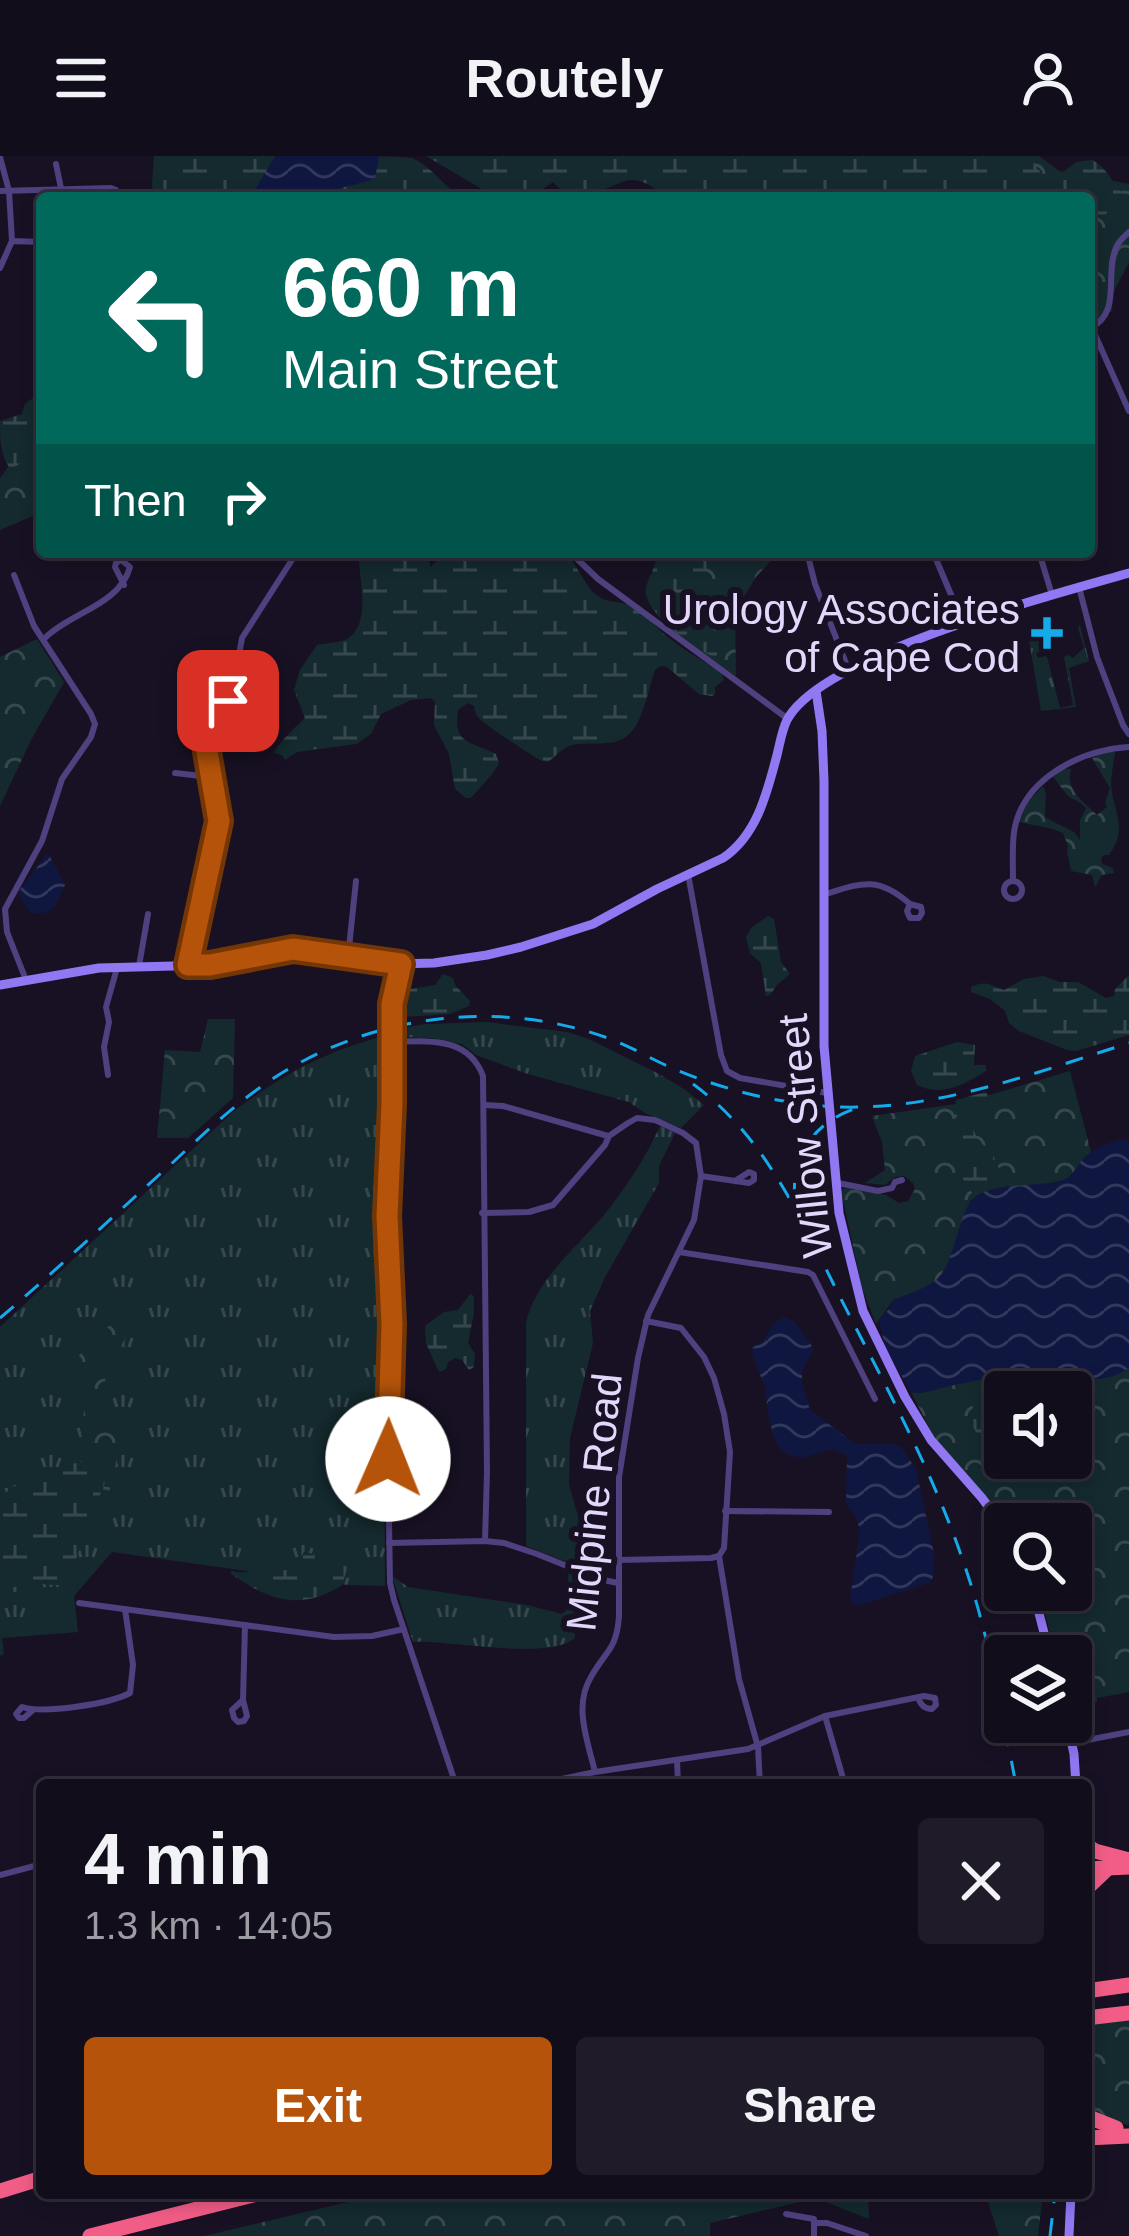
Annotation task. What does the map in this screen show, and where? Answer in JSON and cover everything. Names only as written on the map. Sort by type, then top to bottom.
[{"type":"highway","points":[[1092,1848],[1129,1863]]},
{"type":"highway","points":[[1092,1860],[1129,1863]]},
{"type":"highway","points":[[1092,1869],[1129,1863]]},
{"type":"highway","points":[[1092,1880],[1108,1869]]},
{"type":"highway","points":[[1092,1989],[1127,1984]]},
{"type":"highway","points":[[1092,2018],[1123,2014]]},
{"type":"highway","points":[[1092,2119],[1120,2133]]},
{"type":"highway","points":[[1092,2151],[1120,2133]]},
{"type":"highway","points":[[0,2191],[36,2180]]},
{"type":"highway","points":[[90,2236],[237,2199]]},
{"type":"main road","points":[[0,985],[117,967],[210,965],[281,950],[396,964],[488,955],[593,924],[728,855],[747,834],[764,800],[788,719],[848,670],[963,623],[1129,573]]},
{"type":"main road","name":"Willow Street","points":[[816,692],[823,747],[822,997],[827,1093],[835,1183],[857,1290],[879,1346],[926,1433],[984,1504]]},
{"type":"main road","points":[[1072,1743],[1075,1779]]},
{"type":"main road","points":[[1066,2236],[1070,2199]]},
{"type":"street","points":[[0,158],[12,242],[0,268]]},
{"type":"street","points":[[56,164],[61,192]]},
{"type":"street","points":[[4,191],[115,188],[117,192]]},
{"type":"street","points":[[1095,326],[1104,318],[1110,301],[1115,251],[1129,232]]},
{"type":"street","points":[[12,242],[36,242]]},
{"type":"street","points":[[1095,338],[1129,411]]},
{"type":"street","points":[[188,965],[218,829],[217,799],[206,758],[208,742],[232,694],[242,638],[293,558]]},
{"type":"street","points":[[576,558],[788,719]]},
{"type":"street","points":[[808,558],[848,670]]},
{"type":"street","points":[[936,558],[963,623]]},
{"type":"street","points":[[1041,558],[1052,595]]},
{"type":"street","points":[[14,575],[34,626],[94,719],[91,737],[59,786],[42,842],[5,908],[8,932],[26,980]]},
{"type":"street","points":[[44,639],[124,585]]},
{"type":"street","points":[[1079,587],[1095,651],[1129,734]]},
{"type":"street","points":[[1110,748],[1123,725]]},
{"type":"street","points":[[1013,881],[1014,833],[1024,802],[1069,762],[1110,748],[1129,747]]},
{"type":"street","points":[[175,773],[210,777]]},
{"type":"street","points":[[688,874],[722,1061],[730,1074],[827,1093]]},
{"type":"street","points":[[348,957],[356,880]]},
{"type":"street","points":[[823,895],[868,882],[893,890],[910,904]]},
{"type":"street","points":[[139,966],[148,914]]},
{"type":"street","points":[[396,964],[387,1216],[392,1324],[391,1590],[454,1779]]},
{"type":"street","points":[[108,1075],[106,1007],[117,967]]},
{"type":"street","points":[[392,1042],[440,1043],[468,1052],[483,1076],[484,1541]]},
{"type":"street","points":[[484,1105],[503,1106],[608,1136]]},
{"type":"street","points":[[482,1213],[529,1212],[554,1204],[608,1136],[637,1118],[670,1126],[696,1143],[701,1176],[735,1181]]},
{"type":"street","name":"Midpine Road","points":[[595,1772],[583,1704],[592,1674],[617,1639],[619,1477],[646,1321],[697,1211],[701,1176]]},
{"type":"street","points":[[835,1183],[893,1191],[895,1182],[902,1180]]},
{"type":"street","points":[[679,1252],[813,1275],[875,1399]]},
{"type":"street","points":[[646,1321],[681,1328],[709,1366],[724,1414],[730,1443],[724,1548],[719,1556],[739,1679],[758,1747],[760,1779]]},
{"type":"street","points":[[725,1511],[829,1512]]},
{"type":"street","points":[[389,1543],[484,1541],[523,1549],[618,1583]]},
{"type":"street","points":[[618,1560],[719,1556]]},
{"type":"street","points":[[79,1603],[350,1638],[404,1629]]},
{"type":"street","points":[[33,1710],[130,1694],[133,1665],[124,1609]]},
{"type":"street","points":[[243,1700],[245,1625]]},
{"type":"street","points":[[562,1779],[758,1747],[825,1715],[918,1697]]},
{"type":"street","points":[[825,1715],[843,1779]]},
{"type":"street","points":[[1092,1739],[1129,1732]]},
{"type":"street","points":[[677,1760],[678,1779]]},
{"type":"street","points":[[0,1875],[36,1866]]},
{"type":"street","points":[[786,2214],[866,2236]]},
{"type":"street","points":[[814,2236],[816,2223]]},
{"type":"green space","points":[[154,156],[303,156],[265,192],[153,192]]},
{"type":"green space","points":[[335,156],[412,158],[455,192],[286,192]]},
{"type":"green space","points":[[426,156],[1029,156],[1045,179],[1053,180],[1076,162],[1092,160],[1129,198],[1129,211],[1095,216],[1095,192],[658,192],[633,180],[594,192],[565,192],[553,182],[539,192],[487,192]]},
{"type":"green space","points":[[986,156],[1039,156],[1059,171],[1129,184],[1129,262],[1113,293],[1112,311],[1095,322],[1095,192],[1074,192]]},
{"type":"green space","points":[[36,396],[36,448],[11,469],[3,453],[0,421],[22,414],[25,404]]},
{"type":"green space","points":[[36,429],[36,515],[0,530],[0,478]]},
{"type":"green space","points":[[428,558],[431,567],[439,558],[569,558],[599,597],[636,608],[692,655],[721,672],[724,680],[712,696],[699,694],[661,666],[655,670],[641,715],[629,734],[614,742],[572,745],[548,762],[487,725],[468,703],[458,710],[461,736],[496,754],[499,763],[471,798],[455,789],[449,754],[434,725],[431,698],[411,700],[381,714],[371,734],[356,744],[297,752],[285,760],[274,753],[305,718],[294,690],[300,670],[317,645],[344,640],[359,624],[359,560]]},
{"type":"green space","points":[[656,558],[714,558],[701,594],[705,617],[719,634],[718,658],[685,640],[652,608],[646,588]]},
{"type":"green space","points":[[710,558],[773,558],[735,611],[736,676],[684,641]]},
{"type":"green space","points":[[1080,625],[1089,661],[1069,668],[1076,707],[1041,711],[1027,628],[1037,626],[1045,650],[1036,653],[1048,660],[1060,708],[1073,705],[1064,657],[1073,658],[1084,648]]},
{"type":"green space","points":[[37,639],[64,682],[0,806],[0,657]]},
{"type":"green space","points":[[1115,752],[1111,784],[1119,827],[1115,845],[1101,858],[1114,873],[1102,875],[1095,887],[1092,875],[1071,871],[1063,833],[1019,822],[1028,802],[1043,786],[1046,818],[1080,840],[1080,820],[1086,809],[1053,777],[1062,769],[1071,769],[1073,789],[1097,815],[1107,807],[1110,788],[1092,758]]},
{"type":"green space","points":[[768,916],[774,919],[781,962],[790,974],[766,996],[761,963],[750,953],[746,938]]},
{"type":"green space","points":[[443,974],[453,978],[469,1006],[450,1014],[402,1017],[404,990],[435,985]]},
{"type":"green space","points":[[1129,975],[1129,1035],[1076,1051],[1019,1031],[999,1006],[971,992],[971,987],[981,984],[1004,990],[1043,976],[1078,982],[1106,998],[1114,996]]},
{"type":"green space","points":[[208,1019],[235,1019],[233,1098],[188,1138],[157,1138],[165,1050],[200,1052]]},
{"type":"green space","points":[[487,1022],[589,1039],[659,1074],[704,1105],[681,1128],[629,1102],[528,1074],[476,1055],[462,1044],[397,1037],[397,1029],[426,1024]]},
{"type":"green space","points":[[387,1035],[385,1586],[112,1552],[74,1596],[78,1632],[2,1638],[4,1654],[0,1656],[0,1327],[233,1112],[306,1065]]},
{"type":"green space","points":[[957,1042],[975,1045],[974,1065],[986,1065],[986,1071],[944,1090],[917,1085],[911,1071],[915,1056]]},
{"type":"green space","points":[[1070,1071],[1091,1152],[1066,1180],[984,1192],[970,1201],[954,1253],[941,1275],[931,1286],[893,1300],[876,1324],[862,1288],[841,1191],[886,1195],[899,1203],[908,1201],[915,1189],[904,1176],[885,1185],[865,1183],[885,1170],[882,1142],[872,1116],[963,1103]]},
{"type":"green space","points":[[985,1092],[997,1099],[996,1106],[976,1115],[971,1124],[1002,1175],[1020,1185],[976,1197],[962,1175],[955,1106],[956,1100]]},
{"type":"green space","points":[[660,1126],[675,1133],[659,1166],[659,1183],[590,1311],[593,1343],[570,1438],[569,1484],[583,1534],[575,1565],[526,1546],[526,1323],[547,1279],[620,1194]]},
{"type":"green space","points":[[470,1294],[474,1313],[468,1343],[475,1354],[474,1367],[469,1370],[455,1358],[439,1372],[426,1343],[425,1326],[444,1312],[458,1310]]},
{"type":"green space","points":[[121,1314],[126,1317],[126,1336],[104,1390],[117,1427],[115,1471],[108,1493],[103,1493],[105,1462],[80,1462],[85,1404],[59,1375]]},
{"type":"green space","points":[[1129,1368],[1129,1692],[1097,1698],[1092,1704],[1092,1635],[1051,1635],[1044,1611],[1092,1611],[1092,1503],[991,1503],[934,1437],[911,1392],[984,1379],[984,1479],[1092,1479],[1092,1379]]},
{"type":"green space","points":[[984,1391],[984,1442],[973,1426],[975,1397]]},
{"type":"green space","points":[[92,1460],[105,1462],[106,1477],[78,1552],[76,1560],[83,1567],[69,1586],[41,1584],[12,1593],[0,1579],[0,1498],[31,1477]]},
{"type":"green space","points":[[304,1552],[314,1554],[317,1565],[332,1570],[342,1562],[348,1566],[342,1585],[313,1598],[285,1599],[230,1573],[286,1570]]},
{"type":"green space","points":[[568,1573],[573,1575],[575,1638],[562,1645],[522,1649],[413,1642],[392,1576],[408,1587],[562,1614],[569,1608]]},
{"type":"green space","points":[[1129,2019],[1129,2125],[1092,2115],[1092,2024]]},
{"type":"green space","points":[[361,2199],[812,2199],[710,2223],[710,2236],[204,2236]]},
{"type":"green space","points":[[819,2199],[868,2199],[869,2219]]},
{"type":"green space","points":[[987,2199],[1042,2199],[1038,2236],[999,2236]]},
{"type":"water","points":[[275,156],[379,156],[375,179],[326,192],[256,192]]},
{"type":"water","points":[[48,853],[65,885],[54,908],[30,913],[18,892]]},
{"type":"water","points":[[1129,1141],[1129,1368],[1092,1379],[1092,1371],[984,1371],[984,1379],[911,1392],[885,1347],[879,1319],[893,1300],[942,1274],[972,1200],[993,1189],[1066,1179],[1091,1152]]},
{"type":"water","points":[[784,1317],[795,1322],[812,1346],[802,1371],[810,1410],[855,1444],[901,1447],[916,1469],[934,1554],[929,1583],[860,1605],[850,1599],[860,1531],[846,1504],[847,1456],[832,1449],[803,1457],[783,1450],[772,1430],[754,1358],[752,1348]]},
{"type":"railway","points":[[0,1318],[250,1095],[305,1060],[379,1031],[457,1017],[536,1020],[613,1040],[711,1083],[794,1103],[852,1107],[972,1091],[1129,1043]]},
{"type":"railway","points":[[693,1084],[742,1129],[780,1182],[921,1457],[979,1612],[1015,1779]]},
{"type":"railway","points":[[795,1201],[796,1170],[807,1144],[827,1123],[854,1109]]},
{"type":"railway","points":[[1050,2236],[1054,2199]]},
{"type":"place","name":"Urology Associates of Cape Cod","points":[[1047,633]]},
{"type":"route","points":[[228,701],[207,752],[219,821],[188,965],[293,949],[401,964],[392,1004],[388,1459]]}]
